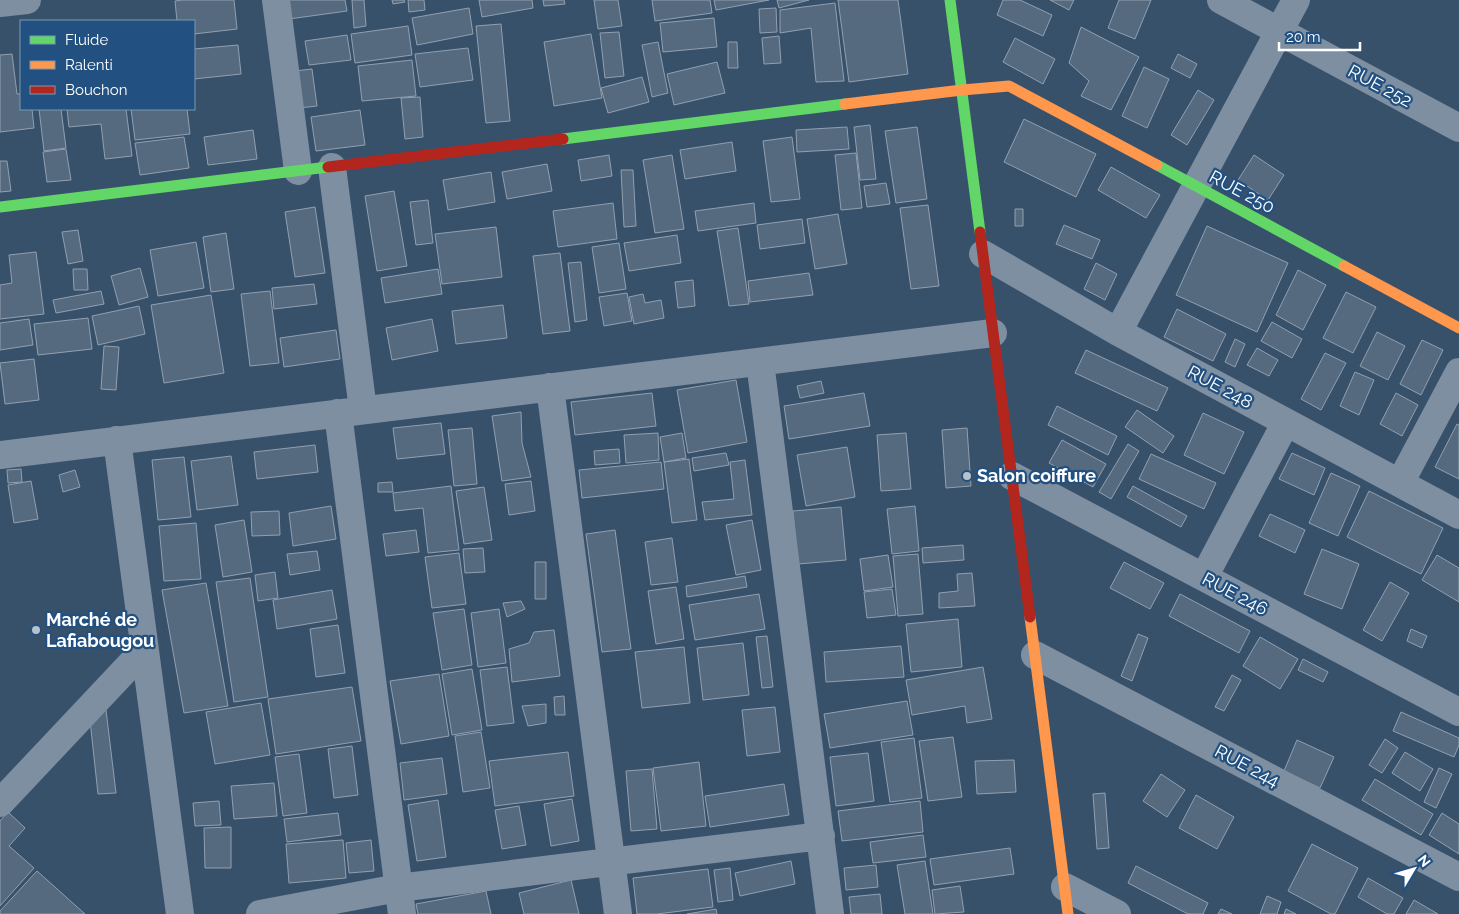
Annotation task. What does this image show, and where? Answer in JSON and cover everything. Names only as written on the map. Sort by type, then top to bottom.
[{"type":"street","points":[[0,3],[27,0]]},
{"type":"street","points":[[276,0],[298,171]]},
{"type":"street","points":[[950,0],[1068,914]]},
{"type":"street","name":"RUE 252","points":[[1221,0],[1459,128]]},
{"type":"street","points":[[1118,332],[1296,0]]},
{"type":"street","name":"RUE 250","points":[[962,90],[1010,86],[1459,328]]},
{"type":"street","points":[[0,207],[962,90]]},
{"type":"street","points":[[332,167],[350,412],[402,914]]},
{"type":"street","name":"RUE 248","points":[[983,254],[1118,332],[1459,515]]},
{"type":"street","points":[[0,454],[993,333]]},
{"type":"street","points":[[760,362],[830,914]]},
{"type":"street","points":[[1400,483],[1459,372]]},
{"type":"street","points":[[550,387],[618,914]]},
{"type":"street","points":[[1204,577],[1286,422]]},
{"type":"street","points":[[117,440],[180,914]]},
{"type":"street","name":"RUE 246","points":[[1012,476],[1459,712]]},
{"type":"street","points":[[0,803],[144,650]]},
{"type":"street","name":"RUE 244","points":[[1035,655],[1459,877]]},
{"type":"street","points":[[260,914],[398,888],[820,836]]},
{"type":"street","points":[[1065,888],[1117,914]]},
{"type":"building","points":[[234,0],[237,29],[195,34],[195,20],[177,20],[175,1]]},
{"type":"building","points":[[286,0],[345,0],[347,11],[289,19]]},
{"type":"building","points":[[352,0],[364,0],[366,26],[354,28]]},
{"type":"building","points":[[392,0],[404,0],[405,2],[393,4]]},
{"type":"building","points":[[408,0],[424,0],[425,10],[409,12]]},
{"type":"building","points":[[479,0],[532,0],[533,8],[482,17]]},
{"type":"building","points":[[543,0],[564,0],[565,4],[544,6]]},
{"type":"building","points":[[594,0],[618,0],[622,26],[598,29]]},
{"type":"building","points":[[652,0],[710,0],[712,13],[655,21]]},
{"type":"building","points":[[714,0],[769,0],[716,10]]},
{"type":"building","points":[[777,0],[809,0],[779,8]]},
{"type":"building","points":[[838,0],[898,0],[908,74],[849,82]]},
{"type":"building","points":[[1003,0],[1020,0],[1052,15],[1043,36],[997,15]]},
{"type":"building","points":[[1050,0],[1074,0],[1069,10]]},
{"type":"building","points":[[1119,0],[1151,0],[1135,39],[1108,28]]},
{"type":"building","points":[[835,3],[844,81],[816,82],[811,28],[780,33],[780,10]]},
{"type":"building","points":[[469,8],[473,34],[417,45],[412,18]]},
{"type":"building","points":[[776,8],[777,32],[760,33],[759,9]]},
{"type":"building","points":[[714,18],[717,47],[663,52],[660,23]]},
{"type":"building","points":[[501,24],[510,121],[486,123],[476,26]]},
{"type":"building","points":[[408,26],[412,55],[355,63],[351,34]]},
{"type":"building","points":[[1081,27],[1139,57],[1111,110],[1081,96],[1089,81],[1069,63]]},
{"type":"building","points":[[619,32],[624,76],[605,78],[600,33]]},
{"type":"building","points":[[591,34],[602,98],[554,106],[544,42]]},
{"type":"building","points":[[347,35],[351,60],[309,65],[305,41]]},
{"type":"building","points":[[779,36],[781,63],[764,64],[762,38]]},
{"type":"building","points":[[1015,38],[1055,59],[1043,84],[1003,62]]},
{"type":"building","points":[[658,42],[668,93],[652,97],[642,45]]},
{"type":"building","points":[[728,42],[737,42],[738,68],[728,68]]},
{"type":"building","points":[[238,45],[241,74],[195,79],[195,49]]},
{"type":"building","points":[[468,48],[473,80],[420,87],[415,54]]},
{"type":"building","points":[[12,54],[17,94],[20,94],[20,110],[32,110],[34,128],[0,132],[0,55]]},
{"type":"building","points":[[1178,54],[1197,64],[1190,78],[1171,68]]},
{"type":"building","points":[[412,60],[416,96],[362,101],[358,66]]},
{"type":"building","points":[[717,62],[725,93],[674,105],[667,74]]},
{"type":"building","points":[[1144,67],[1169,79],[1147,128],[1122,116]]},
{"type":"building","points":[[312,69],[317,106],[299,108],[295,71]]},
{"type":"building","points":[[642,77],[649,102],[608,113],[601,88]]},
{"type":"building","points":[[1198,90],[1214,100],[1187,145],[1171,135]]},
{"type":"building","points":[[420,97],[423,137],[405,139],[401,98]]},
{"type":"building","points":[[39,110],[61,110],[66,148],[44,151]]},
{"type":"building","points":[[67,110],[126,110],[132,156],[105,159],[101,124],[69,127]]},
{"type":"building","points":[[131,110],[187,110],[190,134],[135,140]]},
{"type":"building","points":[[360,110],[365,145],[316,151],[311,117]]},
{"type":"building","points":[[1024,119],[1096,154],[1076,197],[1004,162]]},
{"type":"building","points":[[870,125],[876,179],[860,180],[854,127]]},
{"type":"building","points":[[847,127],[849,149],[797,152],[796,130]]},
{"type":"building","points":[[917,127],[927,199],[896,203],[885,131]]},
{"type":"building","points":[[253,130],[257,159],[208,165],[204,137]]},
{"type":"building","points":[[184,137],[189,168],[140,175],[135,143]]},
{"type":"building","points":[[792,137],[800,199],[771,202],[763,141]]},
{"type":"building","points":[[732,142],[736,171],[685,179],[680,150]]},
{"type":"building","points":[[66,149],[71,180],[47,182],[43,152]]},
{"type":"building","points":[[856,153],[862,208],[841,210],[835,155]]},
{"type":"building","points":[[609,155],[612,176],[581,181],[578,160]]},
{"type":"building","points":[[672,155],[684,229],[655,233],[643,160]]},
{"type":"building","points":[[1254,155],[1284,175],[1268,200],[1238,180]]},
{"type":"building","points":[[0,161],[7,161],[11,191],[0,192]]},
{"type":"building","points":[[547,164],[552,191],[507,199],[502,172]]},
{"type":"building","points":[[1111,167],[1160,195],[1146,218],[1098,190]]},
{"type":"building","points":[[621,170],[633,170],[636,226],[624,227]]},
{"type":"building","points":[[491,172],[495,202],[448,210],[443,180]]},
{"type":"building","points":[[886,183],[890,204],[867,207],[864,186]]},
{"type":"building","points":[[394,191],[407,266],[377,271],[365,196]]},
{"type":"building","points":[[428,200],[433,243],[416,245],[410,202]]},
{"type":"building","points":[[613,203],[617,239],[558,247],[553,211]]},
{"type":"building","points":[[754,203],[756,223],[698,231],[695,211]]},
{"type":"building","points":[[928,205],[939,286],[911,289],[900,208]]},
{"type":"building","points":[[315,207],[325,273],[295,277],[285,212]]},
{"type":"building","points":[[1015,209],[1023,209],[1023,226],[1015,226]]},
{"type":"building","points":[[838,214],[847,264],[815,269],[807,219]]},
{"type":"building","points":[[802,219],[805,243],[760,249],[757,225]]},
{"type":"building","points":[[1064,225],[1100,240],[1092,259],[1056,244]]},
{"type":"building","points":[[1207,226],[1288,263],[1257,332],[1176,295]]},
{"type":"building","points":[[496,227],[502,277],[442,284],[435,234]]},
{"type":"building","points":[[738,228],[749,304],[729,306],[717,231]]},
{"type":"building","points":[[78,230],[83,261],[68,264],[62,232]]},
{"type":"building","points":[[226,233],[234,289],[211,292],[203,237]]},
{"type":"building","points":[[677,235],[681,263],[629,271],[624,243]]},
{"type":"building","points":[[196,242],[204,288],[158,296],[150,250]]},
{"type":"building","points":[[619,243],[626,289],[599,293],[592,247]]},
{"type":"building","points":[[36,252],[44,314],[0,319],[0,285],[12,283],[9,255]]},
{"type":"building","points":[[560,253],[570,331],[543,334],[533,256]]},
{"type":"building","points":[[581,262],[587,320],[575,322],[568,263]]},
{"type":"building","points":[[1096,263],[1117,274],[1105,300],[1084,289]]},
{"type":"building","points":[[140,268],[148,297],[119,305],[111,276]]},
{"type":"building","points":[[73,269],[87,269],[88,290],[74,290]]},
{"type":"building","points":[[438,269],[442,294],[385,303],[381,278]]},
{"type":"building","points":[[1298,270],[1326,285],[1303,330],[1276,315]]},
{"type":"building","points":[[809,273],[813,295],[750,302],[748,281]]},
{"type":"building","points":[[693,280],[695,306],[678,308],[675,282]]},
{"type":"building","points":[[314,284],[317,304],[274,309],[272,288]]},
{"type":"building","points":[[101,291],[104,304],[56,313],[53,300]]},
{"type":"building","points":[[270,291],[279,363],[250,366],[241,294]]},
{"type":"building","points":[[1346,292],[1376,307],[1353,353],[1323,338]]},
{"type":"building","points":[[627,293],[632,321],[604,326],[599,297]]},
{"type":"building","points":[[643,294],[645,303],[661,300],[664,318],[634,324],[629,297]]},
{"type":"building","points":[[211,295],[224,373],[164,383],[151,305]]},
{"type":"building","points":[[503,305],[507,338],[456,344],[452,311]]},
{"type":"building","points":[[139,306],[145,334],[98,345],[92,316]]},
{"type":"building","points":[[1177,309],[1226,334],[1213,361],[1164,337]]},
{"type":"building","points":[[88,318],[92,349],[38,355],[34,324]]},
{"type":"building","points":[[29,319],[33,345],[0,350],[0,323]]},
{"type":"building","points":[[432,319],[438,351],[392,360],[386,328]]},
{"type":"building","points":[[1272,322],[1302,339],[1292,358],[1261,341]]},
{"type":"building","points":[[336,330],[340,359],[284,367],[280,338]]},
{"type":"building","points":[[1377,332],[1405,346],[1388,380],[1360,366]]},
{"type":"building","points":[[1235,339],[1245,344],[1235,367],[1225,362]]},
{"type":"building","points":[[1422,340],[1443,350],[1421,395],[1400,384]]},
{"type":"building","points":[[104,346],[119,347],[116,390],[101,389]]},
{"type":"building","points":[[1257,348],[1278,360],[1269,376],[1247,365]]},
{"type":"building","points":[[1086,350],[1168,388],[1157,411],[1075,373]]},
{"type":"building","points":[[1325,353],[1346,363],[1321,410],[1301,399]]},
{"type":"building","points":[[34,359],[39,400],[5,404],[0,363]]},
{"type":"building","points":[[1355,372],[1374,380],[1359,415],[1340,406]]},
{"type":"building","points":[[736,380],[747,442],[688,453],[677,390]]},
{"type":"building","points":[[821,381],[824,393],[800,398],[797,386]]},
{"type":"building","points":[[652,393],[656,426],[575,435],[571,402]]},
{"type":"building","points":[[864,393],[870,426],[789,439],[784,406]]},
{"type":"building","points":[[1396,393],[1418,405],[1402,436],[1380,424]]},
{"type":"building","points":[[1057,406],[1117,436],[1108,455],[1048,425]]},
{"type":"building","points":[[1137,410],[1174,436],[1163,453],[1125,427]]},
{"type":"building","points":[[521,412],[522,443],[531,477],[502,481],[492,416]]},
{"type":"building","points":[[1203,413],[1244,432],[1224,474],[1184,455]]},
{"type":"building","points":[[441,423],[445,454],[397,459],[393,428]]},
{"type":"building","points":[[1457,424],[1459,425],[1459,479],[1435,467]]},
{"type":"building","points":[[472,428],[477,484],[454,486],[448,430]]},
{"type":"building","points":[[967,428],[971,486],[946,488],[942,430]]},
{"type":"building","points":[[658,433],[659,460],[626,463],[624,435]]},
{"type":"building","points":[[682,433],[686,458],[664,462],[660,437]]},
{"type":"building","points":[[906,433],[911,489],[881,491],[877,435]]},
{"type":"building","points":[[1062,440],[1106,464],[1093,487],[1049,463]]},
{"type":"building","points":[[1128,444],[1139,451],[1111,499],[1099,492]]},
{"type":"building","points":[[315,445],[318,472],[257,479],[254,452]]},
{"type":"building","points":[[847,447],[855,497],[806,506],[797,455]]},
{"type":"building","points":[[619,449],[620,463],[595,465],[594,451]]},
{"type":"building","points":[[726,453],[729,465],[694,471],[692,458]]},
{"type":"building","points":[[1292,453],[1325,468],[1314,495],[1279,479]]},
{"type":"building","points":[[1151,454],[1216,483],[1204,509],[1139,479]]},
{"type":"building","points":[[231,456],[238,505],[197,510],[191,461]]},
{"type":"building","points":[[184,457],[191,517],[158,520],[152,460]]},
{"type":"building","points":[[689,459],[697,520],[672,523],[664,462]]},
{"type":"building","points":[[745,460],[752,515],[705,520],[702,502],[734,499],[730,462]]},
{"type":"building","points":[[661,462],[664,489],[582,498],[579,470]]},
{"type":"building","points":[[21,469],[22,482],[8,483],[7,470]]},
{"type":"building","points":[[75,470],[80,487],[63,492],[59,475]]},
{"type":"building","points":[[1331,473],[1360,486],[1338,536],[1309,523]]},
{"type":"building","points":[[31,481],[38,519],[14,523],[8,485]]},
{"type":"building","points":[[531,481],[535,511],[509,515],[505,484]]},
{"type":"building","points":[[392,482],[393,492],[378,492],[378,483]]},
{"type":"building","points":[[451,486],[459,550],[428,553],[423,508],[395,511],[393,493]]},
{"type":"building","points":[[1133,486],[1187,516],[1181,527],[1127,497]]},
{"type":"building","points":[[484,487],[492,540],[464,544],[456,491]]},
{"type":"building","points":[[1369,491],[1443,528],[1421,574],[1347,537]]},
{"type":"building","points":[[331,506],[336,539],[293,546],[289,513]]},
{"type":"building","points":[[915,506],[919,551],[892,554],[887,509]]},
{"type":"building","points":[[841,507],[846,560],[798,564],[793,511]]},
{"type":"building","points":[[279,511],[280,535],[252,536],[251,512]]},
{"type":"building","points":[[1270,514],[1305,530],[1295,553],[1259,536]]},
{"type":"building","points":[[244,520],[252,572],[223,577],[215,525]]},
{"type":"building","points":[[752,520],[761,570],[736,575],[726,525]]},
{"type":"building","points":[[196,523],[201,579],[164,581],[159,526]]},
{"type":"building","points":[[416,530],[419,552],[386,556],[383,534]]},
{"type":"building","points":[[615,530],[631,649],[602,652],[586,534]]},
{"type":"building","points":[[672,538],[678,582],[651,585],[645,542]]},
{"type":"building","points":[[963,545],[964,560],[923,563],[922,548]]},
{"type":"building","points":[[483,548],[485,572],[465,573],[463,549]]},
{"type":"building","points":[[1322,549],[1359,564],[1342,609],[1304,594]]},
{"type":"building","points":[[317,551],[320,570],[290,575],[287,554]]},
{"type":"building","points":[[459,553],[466,604],[432,608],[425,557]]},
{"type":"building","points":[[918,554],[923,614],[898,616],[893,556]]},
{"type":"building","points":[[888,555],[893,587],[864,591],[860,559]]},
{"type":"building","points":[[1437,555],[1459,568],[1459,602],[1422,580]]},
{"type":"building","points":[[535,562],[546,562],[546,599],[535,599]]},
{"type":"building","points":[[1124,562],[1164,583],[1150,609],[1110,588]]},
{"type":"building","points":[[275,572],[278,598],[258,601],[255,575]]},
{"type":"building","points":[[972,573],[975,606],[939,608],[939,593],[958,591],[957,574]]},
{"type":"building","points":[[745,576],[747,587],[687,597],[686,586]]},
{"type":"building","points":[[250,578],[268,697],[234,702],[216,582]]},
{"type":"building","points":[[1390,582],[1409,593],[1382,641],[1363,630]]},
{"type":"building","points":[[206,583],[228,706],[184,713],[162,590]]},
{"type":"building","points":[[676,587],[684,639],[656,644],[648,591]]},
{"type":"building","points":[[892,589],[896,615],[867,618],[864,592]]},
{"type":"building","points":[[332,590],[337,619],[277,629],[273,600]]},
{"type":"building","points":[[759,594],[765,629],[695,640],[689,605]]},
{"type":"building","points":[[1180,594],[1250,631],[1239,653],[1169,616]]},
{"type":"building","points":[[521,601],[525,609],[507,617],[503,603]]},
{"type":"building","points":[[464,609],[472,665],[442,670],[433,613]]},
{"type":"building","points":[[499,609],[506,663],[478,667],[471,613]]},
{"type":"building","points":[[958,619],[962,667],[911,672],[906,624]]},
{"type":"building","points":[[338,625],[345,673],[316,677],[310,629]]},
{"type":"building","points":[[1411,629],[1427,636],[1422,648],[1407,641]]},
{"type":"building","points":[[554,630],[560,676],[512,682],[509,649],[529,643],[534,632]]},
{"type":"building","points":[[1138,634],[1148,638],[1132,681],[1121,676]]},
{"type":"building","points":[[767,636],[773,687],[762,688],[756,637]]},
{"type":"building","points":[[1260,637],[1298,659],[1280,689],[1243,666]]},
{"type":"building","points":[[743,643],[749,695],[703,700],[697,648]]},
{"type":"building","points":[[901,646],[904,677],[826,682],[824,652]]},
{"type":"building","points":[[684,647],[690,703],[642,708],[635,652]]},
{"type":"building","points":[[1303,659],[1328,672],[1323,682],[1298,670]]},
{"type":"building","points":[[507,667],[514,723],[487,726],[480,670]]},
{"type":"building","points":[[983,667],[992,719],[967,723],[965,706],[912,715],[906,680]]},
{"type":"building","points":[[472,669],[482,730],[452,735],[442,674]]},
{"type":"building","points":[[439,674],[449,736],[401,744],[390,681]]},
{"type":"building","points":[[1232,675],[1241,680],[1224,711],[1215,707]]},
{"type":"building","points":[[352,687],[361,741],[276,754],[268,699]]},
{"type":"building","points":[[564,696],[565,715],[555,715],[554,697]]},
{"type":"building","points":[[907,701],[913,735],[830,748],[824,714]]},
{"type":"building","points":[[261,703],[270,755],[215,764],[206,712]]},
{"type":"building","points":[[546,704],[546,723],[528,726],[522,706]]},
{"type":"building","points":[[775,707],[780,752],[747,756],[742,710]]},
{"type":"building","points":[[106,710],[116,793],[98,794],[89,711]]},
{"type":"building","points":[[1401,712],[1459,738],[1459,745],[1454,757],[1393,731]]},
{"type":"building","points":[[481,732],[490,788],[463,792],[455,736]]},
{"type":"building","points":[[953,737],[962,797],[928,801],[919,741]]},
{"type":"building","points":[[914,738],[922,798],[890,802],[881,742]]},
{"type":"building","points":[[1385,739],[1398,748],[1382,773],[1369,765]]},
{"type":"building","points":[[1297,740],[1334,757],[1320,788],[1284,771]]},
{"type":"building","points":[[352,746],[358,795],[334,798],[328,749]]},
{"type":"building","points":[[568,752],[574,796],[495,806],[489,761]]},
{"type":"building","points":[[1405,752],[1433,769],[1420,791],[1392,773]]},
{"type":"building","points":[[868,753],[874,801],[836,806],[830,757]]},
{"type":"building","points":[[299,754],[307,813],[283,816],[275,757]]},
{"type":"building","points":[[442,758],[447,794],[404,800],[400,763]]},
{"type":"building","points":[[1014,760],[1016,792],[977,794],[975,761]]},
{"type":"building","points":[[699,762],[706,826],[661,831],[653,768]]},
{"type":"building","points":[[1439,768],[1452,774],[1436,808],[1424,802]]},
{"type":"building","points":[[652,769],[657,829],[631,831],[626,771]]},
{"type":"building","points":[[1161,774],[1185,790],[1167,817],[1143,801]]},
{"type":"building","points":[[1375,779],[1433,814],[1421,835],[1362,800]]},
{"type":"building","points":[[274,783],[277,816],[234,819],[231,786]]},
{"type":"building","points":[[784,784],[789,815],[710,827],[705,796]]},
{"type":"building","points":[[1105,793],[1109,848],[1097,849],[1093,794]]},
{"type":"building","points":[[1196,795],[1234,817],[1217,849],[1179,828]]},
{"type":"building","points":[[572,799],[579,841],[551,846],[544,804]]},
{"type":"building","points":[[438,800],[446,857],[417,861],[408,805]]},
{"type":"building","points":[[219,801],[221,825],[195,826],[193,803]]},
{"type":"building","points":[[920,801],[923,832],[842,841],[838,811]]},
{"type":"building","points":[[519,806],[526,845],[502,849],[495,810]]},
{"type":"building","points":[[8,812],[25,828],[9,846],[34,868],[0,906],[0,821]]},
{"type":"building","points":[[338,813],[341,835],[287,842],[284,819]]},
{"type":"building","points":[[1442,813],[1459,824],[1459,854],[1429,835]]},
{"type":"building","points":[[231,827],[231,868],[205,868],[204,828]]},
{"type":"building","points":[[923,835],[926,857],[873,863],[870,842]]},
{"type":"building","points":[[343,840],[346,878],[289,883],[286,844]]},
{"type":"building","points":[[371,840],[374,871],[349,873],[346,843]]},
{"type":"building","points":[[1312,844],[1358,868],[1335,914],[1331,914],[1288,891]]},
{"type":"building","points":[[1010,848],[1014,874],[934,885],[930,859]]},
{"type":"building","points":[[791,861],[795,884],[740,896],[735,873]]},
{"type":"building","points":[[925,861],[933,914],[905,914],[897,865]]},
{"type":"building","points":[[876,865],[878,887],[846,890],[844,868]]},
{"type":"building","points":[[1136,866],[1208,903],[1203,914],[1188,914],[1128,883]]},
{"type":"building","points":[[730,868],[733,900],[718,902],[714,870]]},
{"type":"building","points":[[708,869],[713,907],[657,914],[637,914],[633,878]]},
{"type":"building","points":[[37,871],[85,914],[0,914],[0,911]]},
{"type":"building","points":[[1368,878],[1403,898],[1394,914],[1387,914],[1358,897]]},
{"type":"building","points":[[571,880],[579,914],[524,914],[519,893]]},
{"type":"building","points":[[960,886],[964,912],[935,914],[932,890]]},
{"type":"building","points":[[486,891],[491,914],[418,914],[416,904]]},
{"type":"building","points":[[880,894],[882,914],[851,914],[849,897]]},
{"type":"building","points":[[1267,896],[1281,902],[1277,914],[1260,914]]},
{"type":"building","points":[[1414,900],[1438,914],[1406,914]]},
{"type":"building","points":[[716,909],[717,914],[687,914]]},
{"type":"building","points":[[1221,909],[1232,914],[1218,914]]},
{"type":"building","points":[[1286,909],[1296,914],[1284,914]]},
{"type":"traffic: fast","points":[[950,0],[980,232]]},
{"type":"traffic: fast","points":[[563,139],[845,104]]},
{"type":"traffic: fast","points":[[1157,165],[1344,266]]},
{"type":"traffic: fast","points":[[0,207],[328,167]]},
{"type":"traffic: slow","points":[[845,104],[1009,86],[1157,165]]},
{"type":"traffic: slow","points":[[1344,266],[1459,328]]},
{"type":"traffic: slow","points":[[1030,617],[1068,914]]},
{"type":"traffic: jam","points":[[328,167],[563,139]]},
{"type":"traffic: jam","points":[[980,232],[1030,617]]},
{"type":"place","name":"Salon coiffure","points":[[967,476]]},
{"type":"place","name":"Marché de Lafiabougou","points":[[36,630]]}]
